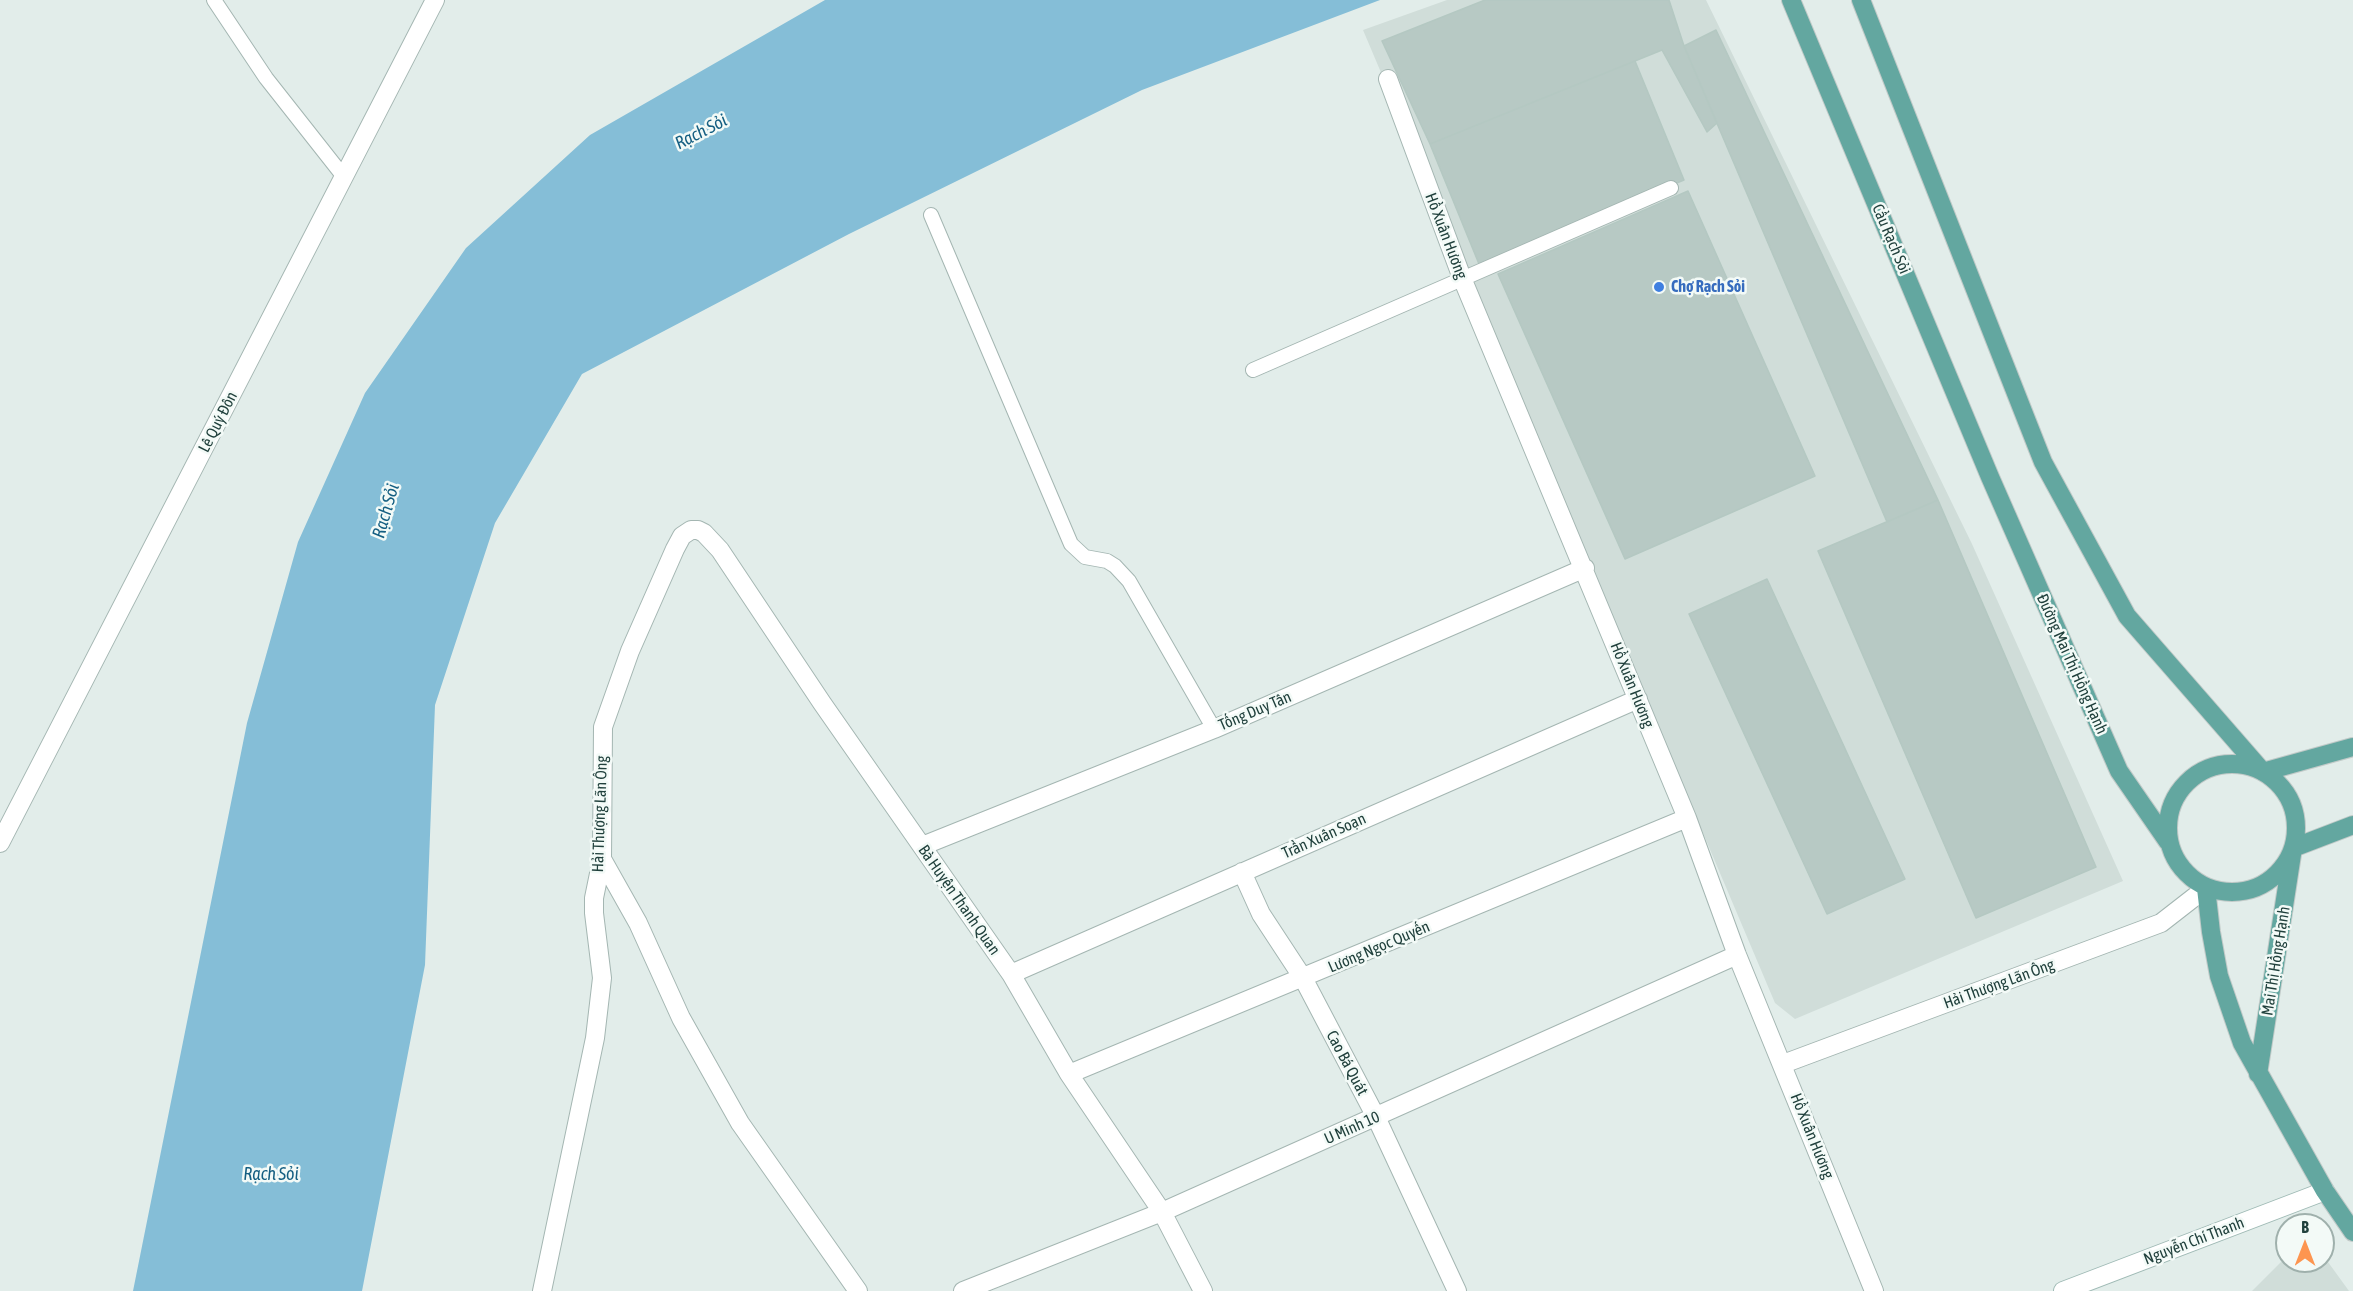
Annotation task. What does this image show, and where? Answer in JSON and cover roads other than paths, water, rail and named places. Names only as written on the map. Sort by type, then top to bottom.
[{"type":"main road","name":"Cầu Rạch Sỏi","points":[[1791,0],[1990,477]]},
{"type":"main road","points":[[1861,0],[2043,462],[2127,616],[2263,772],[2281,786],[2292,805],[2297,826],[2294,848],[2283,868],[2267,882],[2247,891],[2226,892],[2206,888],[2188,877],[2176,860],[2168,842],[2167,821],[2173,801],[2185,784],[2201,771],[2220,765],[2242,765],[2263,772],[2353,747]]},
{"type":"main road","name":"Đường Mai Thị Hồng Hạnh","points":[[1990,477],[2119,771],[2168,842]]},
{"type":"main road","points":[[2294,848],[2353,825]]},
{"type":"main road","name":"Mai Thị Hồng Hạnh","points":[[2258,1074],[2294,848]]},
{"type":"main road","points":[[2206,888],[2219,976],[2242,1043],[2325,1191],[2353,1232]]},
{"type":"street","name":"Lê Quý Đôn","points":[[0,843],[435,0]]},
{"type":"street","name":"Hồ Xuân Hương","points":[[1388,79],[1462,278],[1688,818],[1737,955],[1874,1291]]},
{"type":"street","name":"Bà Huyện Thanh Quan","points":[[691,530],[704,532],[720,550],[822,703],[1011,974],[1069,1074],[1162,1212],[1203,1291]]},
{"type":"street","name":"Hải Thượng Lãn Ông","points":[[542,1291],[595,1038],[602,978],[594,898],[602,858],[603,727],[630,651],[659,585],[682,536],[691,530]]},
{"type":"street","name":"Tống Duy Tân","points":[[922,846],[1214,729],[1585,568]]},
{"type":"street","name":"Trần Xuân Soạn","points":[[1011,974],[1638,699]]},
{"type":"street","name":"Lương Ngọc Quyến","points":[[1069,1074],[1688,818]]},
{"type":"street","points":[[602,858],[638,923],[681,1018],[740,1123],[858,1291]]},
{"type":"street","name":"Cao Bá Quát","points":[[1242,872],[1261,914],[1303,978],[1376,1117],[1457,1291]]},
{"type":"street","name":"Hải Thượng Lãn Ông","points":[[1783,1065],[2161,923],[2206,888]]},
{"type":"street","name":"U Minh 10","points":[[963,1291],[1162,1212],[1737,955]]},
{"type":"street","name":"Nguyễn Chí Thanh","points":[[2063,1291],[2325,1191]]},
{"type":"lane","points":[[214,0],[266,78],[344,177]]},
{"type":"lane","points":[[1253,370],[1671,188]]},
{"type":"lane","points":[[931,214],[1071,544],[1085,557],[1107,561],[1115,566],[1129,581],[1214,729]]},
{"type":"water","name":"Rạch Sỏi","points":[[825,0],[1380,0],[1142,90],[849,234],[582,374],[495,523],[435,705],[425,965],[362,1291],[133,1291],[247,723],[298,542],[365,393],[466,248],[590,135]]},
{"type":"place","name":"Chợ Rạch Sỏi","points":[[1659,287]]}]
